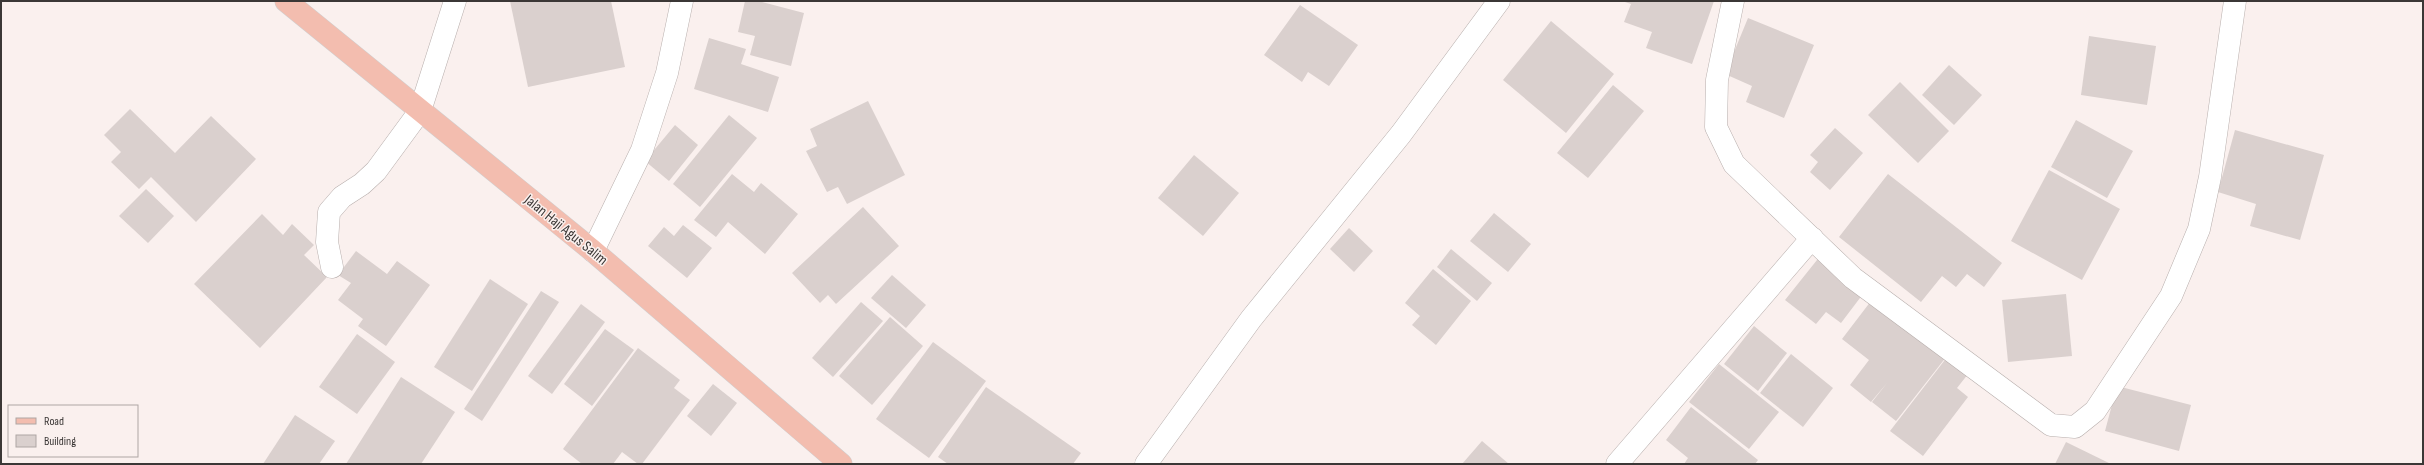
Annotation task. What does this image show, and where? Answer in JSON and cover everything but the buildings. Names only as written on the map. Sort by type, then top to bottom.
[{"type":"main road","name":"Jalan Haji Agus Salim","points":[[286,1],[593,251],[841,464]]},
{"type":"street","points":[[332,266],[327,242],[329,212],[342,197],[362,184],[376,171],[420,111],[455,1]]},
{"type":"street","points":[[593,251],[642,150],[667,73],[682,1]]},
{"type":"street","points":[[1146,464],[1251,320],[1400,134],[1472,41],[1499,1]]},
{"type":"street","points":[[1733,1],[1717,80],[1716,127],[1734,164],[1853,278],[2051,425],[2075,427],[2095,411],[2171,296],[2199,229],[2210,177],[2235,1]]},
{"type":"street","points":[[1617,464],[1812,238]]}]
